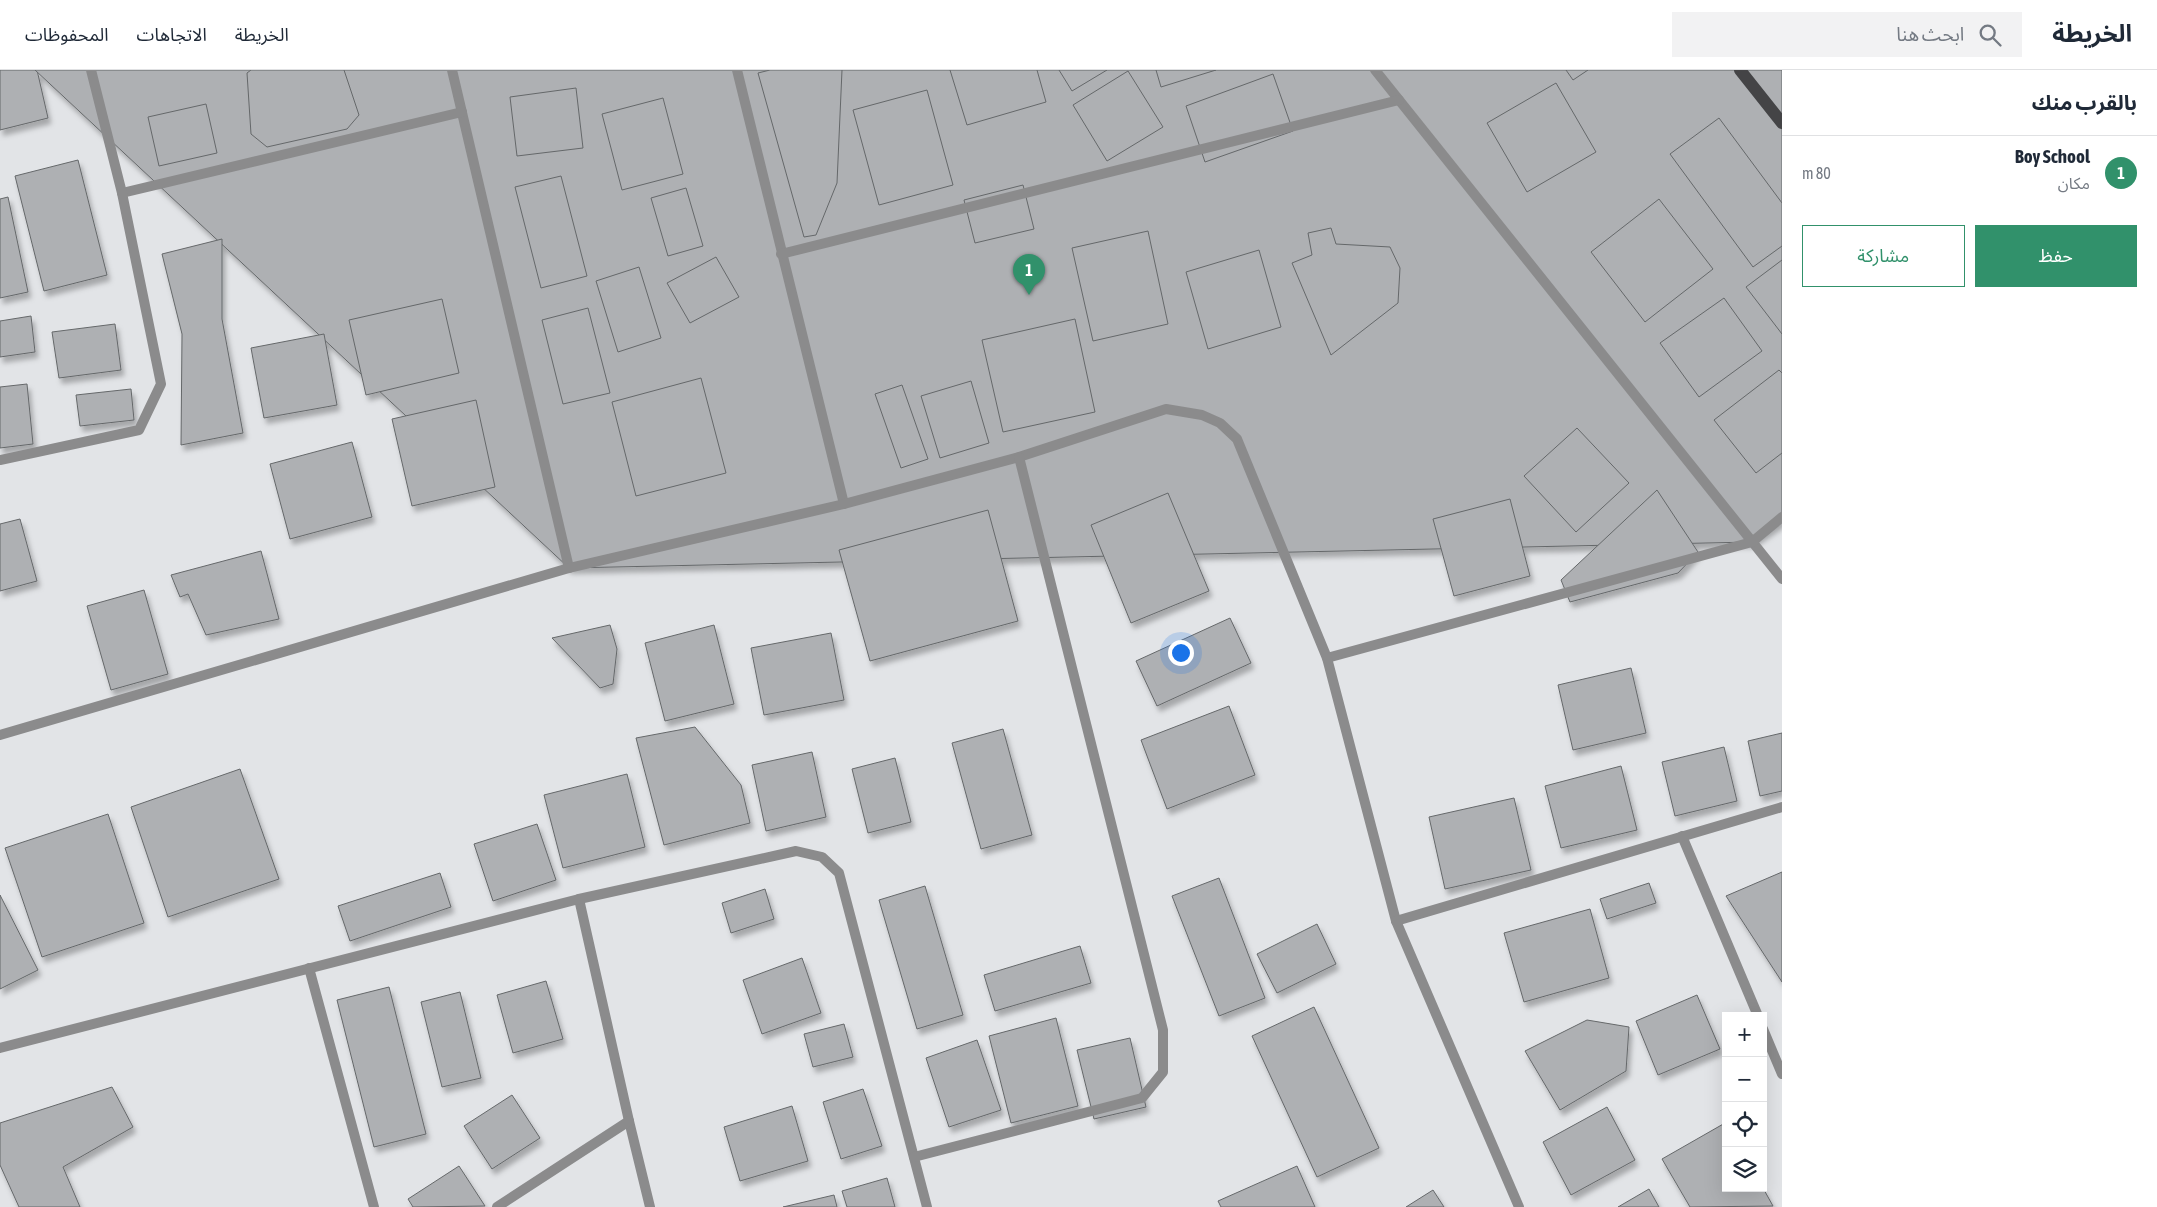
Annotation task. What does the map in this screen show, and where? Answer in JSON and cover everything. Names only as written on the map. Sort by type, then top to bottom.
[{"type":"main road","points":[[1740,70],[1782,123]]},
{"type":"street","points":[[0,460],[139,430],[162,384],[122,193],[91,70]]},
{"type":"street","points":[[452,70],[569,568]]},
{"type":"street","points":[[738,70],[781,254],[844,504]]},
{"type":"street","points":[[1375,70],[1782,580]]},
{"type":"street","points":[[781,254],[1399,100]]},
{"type":"street","points":[[122,193],[462,112]]},
{"type":"street","points":[[0,735],[569,568],[844,504],[1019,458],[1166,409],[1202,415],[1220,423],[1237,438],[1327,658],[1396,921],[1518,1207]]},
{"type":"street","points":[[914,1157],[1142,1098],[1163,1072],[1163,1030],[1019,458]]},
{"type":"street","points":[[1327,658],[1752,542],[1782,517]]},
{"type":"street","points":[[1396,921],[1782,807]]},
{"type":"street","points":[[1682,836],[1756,1012]]},
{"type":"street","points":[[0,1048],[579,899],[796,851],[822,857],[839,873],[927,1207]]},
{"type":"street","points":[[579,899],[628,1121],[650,1207]]},
{"type":"street","points":[[309,968],[374,1207]]},
{"type":"street","points":[[1767,1038],[1782,1074]]},
{"type":"street","points":[[497,1207],[628,1121]]},
{"type":"building","points":[[0,70],[37,70],[48,118],[0,130]]},
{"type":"building","points":[[35,70],[1782,70],[1782,521],[1752,542],[569,568]]},
{"type":"building","points":[[251,70],[344,70],[359,115],[347,129],[267,147],[251,134],[247,73]]},
{"type":"building","points":[[770,70],[842,70],[837,183],[816,235],[804,237],[758,73]]},
{"type":"building","points":[[950,70],[1037,70],[1046,102],[967,125]]},
{"type":"building","points":[[1059,70],[1107,70],[1072,91]]},
{"type":"building","points":[[1156,70],[1216,70],[1161,87]]},
{"type":"building","points":[[1566,70],[1588,70],[1573,80]]},
{"type":"building","points":[[1128,71],[1163,127],[1107,161],[1073,105]]},
{"type":"building","points":[[1273,74],[1293,131],[1205,162],[1186,106]]},
{"type":"building","points":[[1556,83],[1596,152],[1527,192],[1487,123]]},
{"type":"building","points":[[576,88],[583,148],[517,156],[510,97]]},
{"type":"building","points":[[927,90],[953,185],[879,205],[853,110]]},
{"type":"building","points":[[663,98],[683,174],[622,190],[602,114]]},
{"type":"building","points":[[206,104],[217,153],[159,166],[148,117]]},
{"type":"building","points":[[1719,118],[1782,203],[1782,246],[1753,267],[1670,154]]},
{"type":"building","points":[[78,160],[107,275],[44,291],[15,176]]},
{"type":"building","points":[[561,176],[587,276],[541,288],[515,187]]},
{"type":"building","points":[[1023,185],[1034,229],[975,243],[964,200]]},
{"type":"building","points":[[686,188],[703,246],[668,256],[651,198]]},
{"type":"building","points":[[8,197],[28,292],[0,298],[0,199]]},
{"type":"building","points":[[1659,199],[1713,269],[1645,322],[1591,252]]},
{"type":"building","points":[[1331,228],[1336,244],[1390,247],[1400,268],[1398,303],[1331,355],[1292,263],[1312,255],[1308,233]]},
{"type":"building","points":[[1148,231],[1168,324],[1093,341],[1072,248]]},
{"type":"building","points":[[222,239],[222,319],[243,433],[181,445],[182,334],[162,254]]},
{"type":"building","points":[[1259,250],[1281,327],[1208,349],[1186,272]]},
{"type":"building","points":[[716,257],[739,297],[690,323],[667,283]]},
{"type":"building","points":[[1782,260],[1782,334],[1746,287]]},
{"type":"building","points":[[639,267],[661,338],[618,352],[596,281]]},
{"type":"building","points":[[1724,298],[1762,351],[1699,397],[1660,343]]},
{"type":"building","points":[[442,299],[459,373],[366,395],[349,320]]},
{"type":"building","points":[[588,308],[610,393],[563,404],[542,320]]},
{"type":"building","points":[[31,316],[35,352],[0,357],[0,321]]},
{"type":"building","points":[[1075,319],[1095,412],[1003,432],[982,340]]},
{"type":"building","points":[[115,324],[121,370],[59,378],[52,332]]},
{"type":"building","points":[[324,334],[337,405],[264,418],[251,348]]},
{"type":"building","points":[[1779,370],[1782,373],[1782,453],[1756,473],[1714,420]]},
{"type":"building","points":[[701,378],[726,473],[636,496],[612,402]]},
{"type":"building","points":[[971,381],[989,443],[940,458],[921,396]]},
{"type":"building","points":[[27,384],[33,444],[0,448],[0,387]]},
{"type":"building","points":[[902,385],[928,459],[901,468],[875,394]]},
{"type":"building","points":[[131,389],[134,420],[80,426],[76,395]]},
{"type":"building","points":[[476,400],[495,487],[412,506],[392,419]]},
{"type":"building","points":[[1577,428],[1629,483],[1576,532],[1524,476]]},
{"type":"building","points":[[352,442],[372,517],[290,539],[270,464]]},
{"type":"building","points":[[1657,490],[1698,552],[1678,573],[1570,602],[1561,580]]},
{"type":"building","points":[[1168,493],[1209,591],[1131,623],[1091,525]]},
{"type":"building","points":[[1510,499],[1530,576],[1454,596],[1433,519]]},
{"type":"building","points":[[988,510],[1018,621],[870,661],[839,550]]},
{"type":"building","points":[[20,519],[37,581],[0,591],[0,524]]},
{"type":"building","points":[[261,551],[279,619],[206,635],[188,594],[180,597],[171,575]]},
{"type":"building","points":[[144,590],[168,674],[111,690],[87,606]]},
{"type":"building","points":[[1230,618],[1251,663],[1157,706],[1136,661]]},
{"type":"building","points":[[610,625],[617,649],[613,684],[600,688],[552,638]]},
{"type":"building","points":[[714,625],[734,704],[665,721],[645,643]]},
{"type":"building","points":[[831,633],[844,700],[764,715],[751,648]]},
{"type":"building","points":[[1631,668],[1646,733],[1573,750],[1558,685]]},
{"type":"building","points":[[1229,706],[1255,775],[1167,809],[1141,740]]},
{"type":"building","points":[[695,727],[741,785],[750,823],[664,845],[636,738]]},
{"type":"building","points":[[1003,729],[1032,835],[981,849],[952,743]]},
{"type":"building","points":[[1782,733],[1782,791],[1760,796],[1748,741]]},
{"type":"building","points":[[1724,747],[1737,801],[1675,816],[1662,762]]},
{"type":"building","points":[[812,752],[826,817],[766,831],[752,765]]},
{"type":"building","points":[[895,758],[911,822],[868,833],[852,769]]},
{"type":"building","points":[[1621,766],[1637,830],[1561,848],[1545,786]]},
{"type":"building","points":[[240,769],[279,879],[168,917],[131,807]]},
{"type":"building","points":[[627,774],[645,847],[563,868],[544,795]]},
{"type":"building","points":[[1514,798],[1531,870],[1445,889],[1429,817]]},
{"type":"building","points":[[108,814],[144,923],[42,957],[5,848]]},
{"type":"building","points":[[537,824],[556,880],[493,901],[474,844]]},
{"type":"building","points":[[1782,872],[1782,982],[1726,896]]},
{"type":"building","points":[[440,873],[451,907],[350,941],[338,906]]},
{"type":"building","points":[[1219,878],[1265,998],[1219,1016],[1172,896]]},
{"type":"building","points":[[1649,883],[1656,903],[1607,919],[1600,899]]},
{"type":"building","points":[[925,886],[963,1015],[917,1029],[879,900]]},
{"type":"building","points":[[765,889],[774,919],[731,933],[722,903]]},
{"type":"building","points":[[0,895],[38,970],[0,989]]},
{"type":"building","points":[[1590,909],[1609,978],[1524,1002],[1504,933]]},
{"type":"building","points":[[1317,924],[1336,964],[1277,993],[1257,954]]},
{"type":"building","points":[[1080,946],[1091,983],[995,1011],[984,975]]},
{"type":"building","points":[[802,958],[821,1013],[762,1034],[743,980]]},
{"type":"building","points":[[546,981],[563,1039],[513,1053],[497,995]]},
{"type":"building","points":[[389,987],[426,1134],[374,1147],[337,1000]]},
{"type":"building","points":[[460,992],[481,1078],[442,1087],[421,1002]]},
{"type":"building","points":[[1697,995],[1720,1049],[1658,1075],[1636,1021]]},
{"type":"building","points":[[1314,1007],[1379,1148],[1317,1177],[1252,1036]]},
{"type":"building","points":[[1056,1018],[1078,1106],[1011,1123],[989,1036]]},
{"type":"building","points":[[1587,1020],[1629,1027],[1626,1071],[1560,1110],[1525,1051]]},
{"type":"building","points":[[844,1024],[853,1057],[813,1067],[804,1034]]},
{"type":"building","points":[[1130,1038],[1146,1107],[1094,1119],[1077,1050]]},
{"type":"building","points":[[977,1040],[1001,1110],[949,1127],[926,1058]]},
{"type":"building","points":[[112,1087],[133,1127],[63,1167],[80,1207],[19,1207],[0,1165],[0,1123]]},
{"type":"building","points":[[863,1089],[882,1146],[841,1159],[823,1102]]},
{"type":"building","points":[[512,1095],[540,1138],[492,1169],[464,1126]]},
{"type":"building","points":[[792,1106],[808,1161],[740,1181],[724,1127]]},
{"type":"building","points":[[1607,1107],[1635,1160],[1571,1195],[1543,1142]]},
{"type":"building","points":[[1722,1125],[1722,1192],[1765,1192],[1773,1206],[1690,1207],[1662,1159]]},
{"type":"building","points":[[459,1166],[485,1206],[413,1207],[408,1199]]},
{"type":"building","points":[[1297,1166],[1315,1207],[1221,1207],[1218,1201]]},
{"type":"building","points":[[887,1178],[895,1207],[847,1207],[842,1191]]},
{"type":"building","points":[[1649,1189],[1659,1207],[1618,1207]]},
{"type":"building","points":[[1433,1190],[1444,1207],[1406,1207]]},
{"type":"building","points":[[834,1195],[837,1207],[783,1207]]},
{"type":"place","name":"Boy School","points":[[1029,295]]}]
